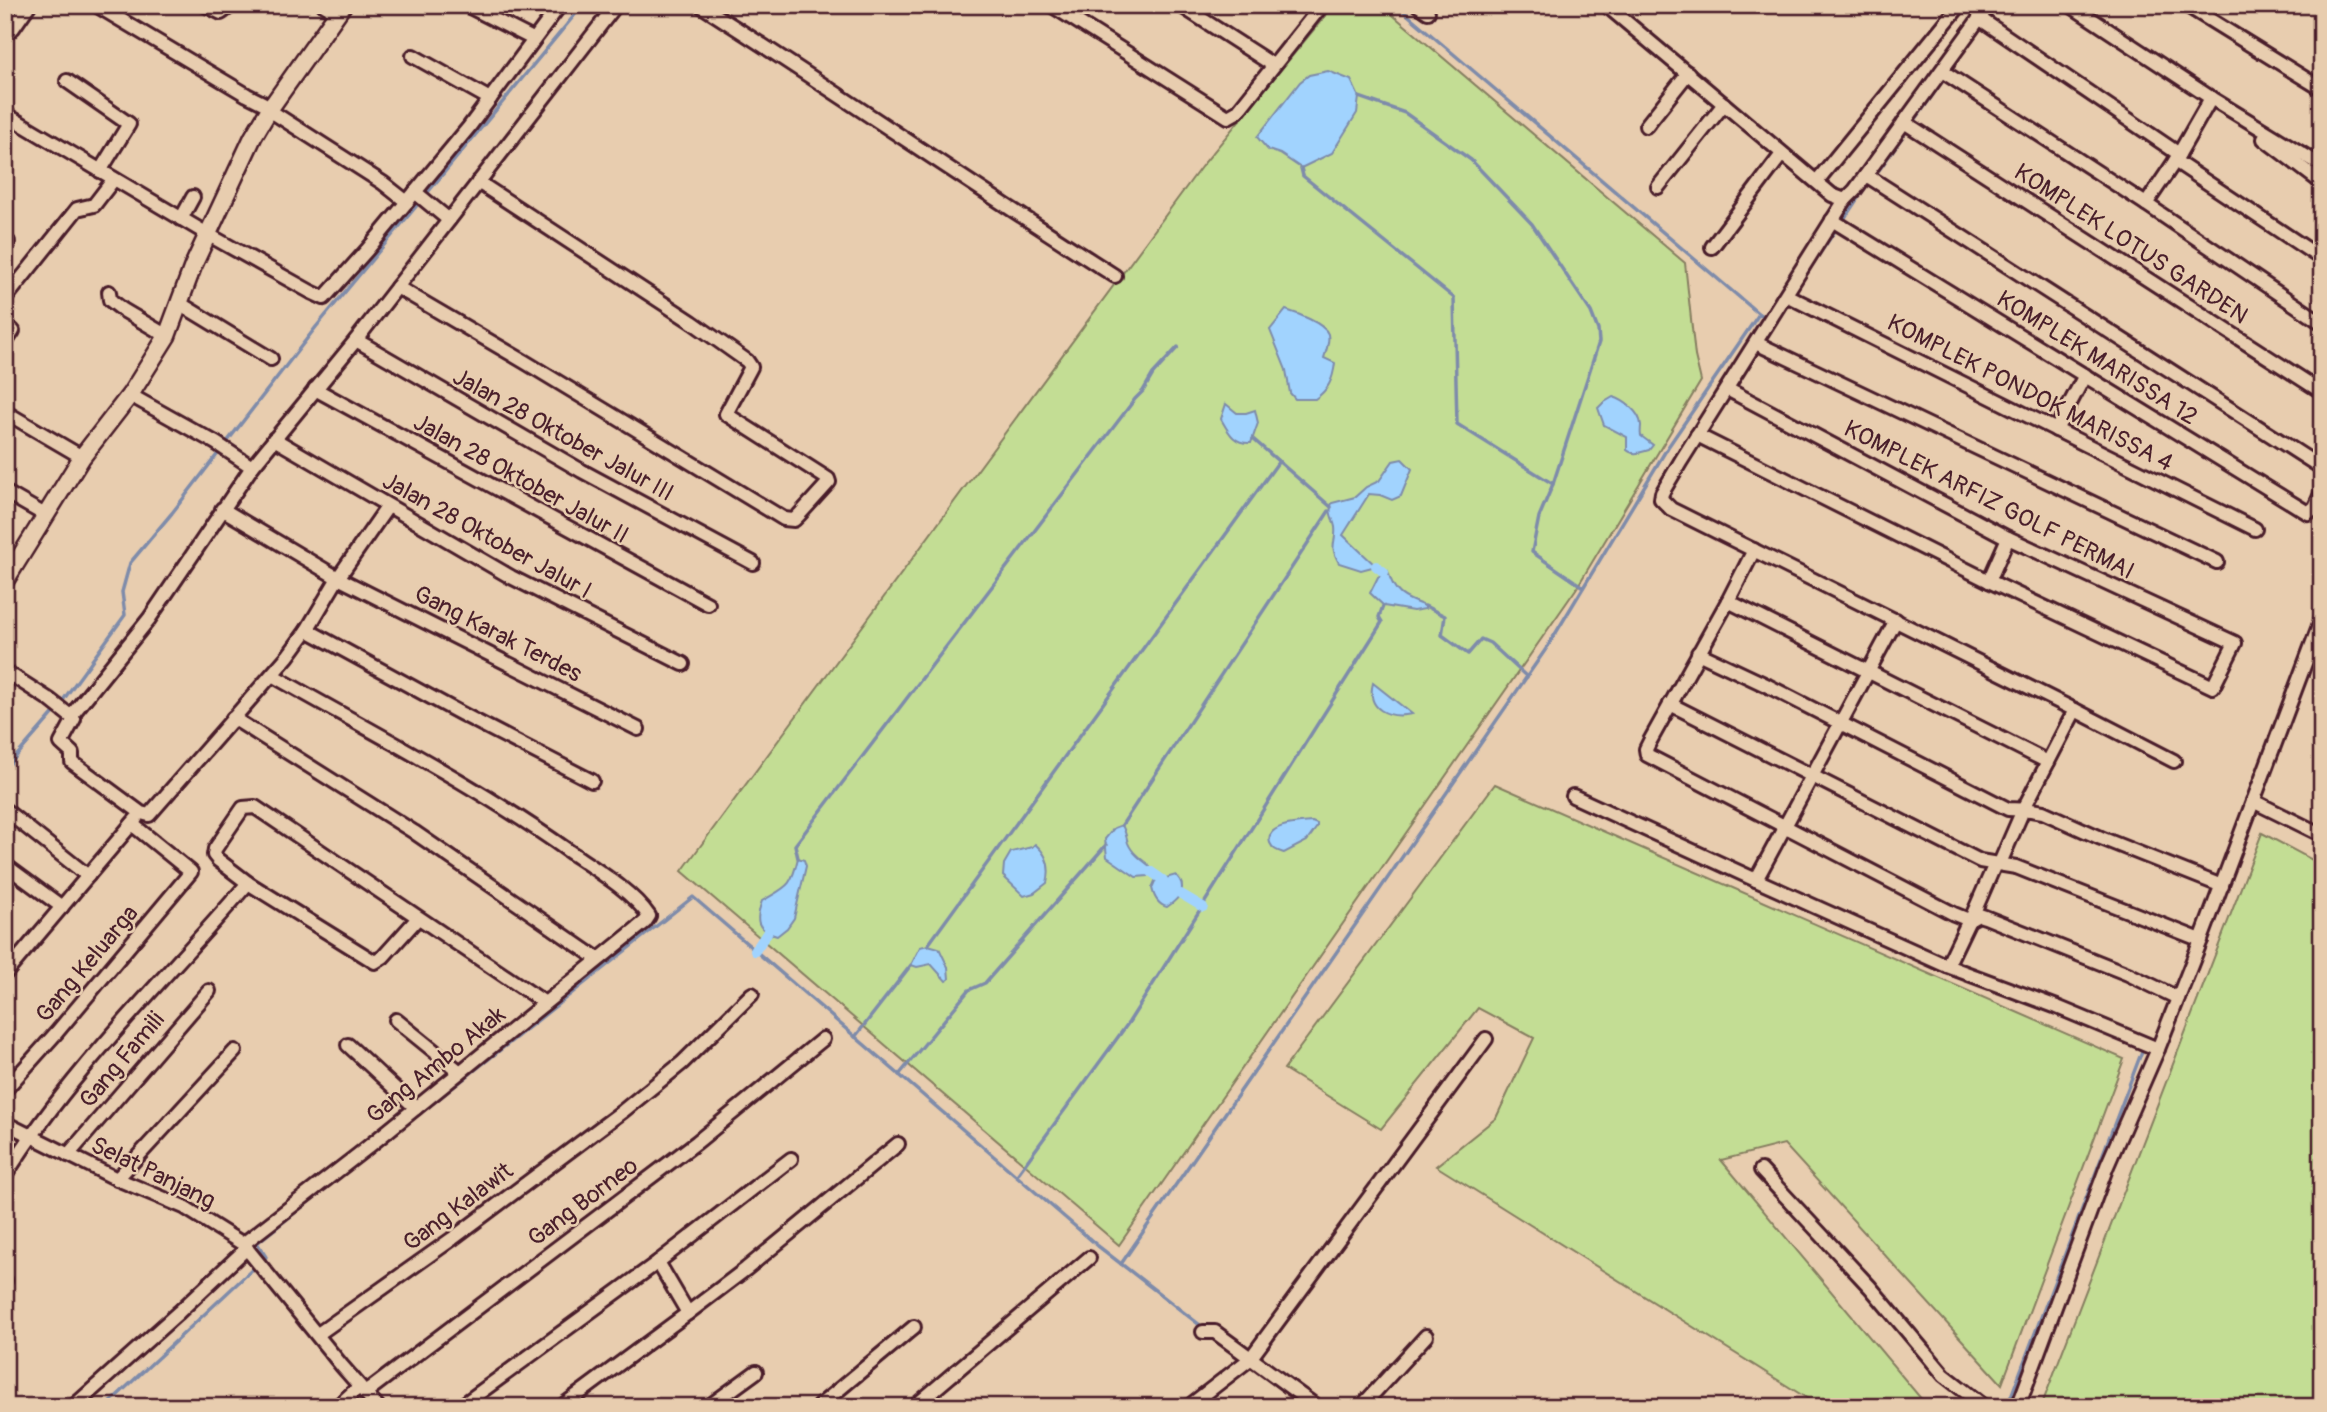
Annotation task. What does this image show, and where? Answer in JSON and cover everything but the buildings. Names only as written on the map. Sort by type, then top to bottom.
[{"type":"street","points":[[6,33],[13,28],[29,5]]},
{"type":"street","points":[[96,5],[270,108],[383,183],[414,197],[449,220]]},
{"type":"street","points":[[205,5],[221,13],[232,5]]},
{"type":"street","points":[[466,5],[533,39]]},
{"type":"street","points":[[5,114],[181,219],[324,298],[414,197],[560,5]]},
{"type":"street","points":[[67,713],[143,626],[252,467],[356,340],[616,5]]},
{"type":"street","points":[[700,5],[1115,276]]},
{"type":"street","points":[[1051,5],[1228,117],[1237,112],[1322,5]]},
{"type":"street","points":[[1180,5],[1273,65]]},
{"type":"street","points":[[1606,5],[1832,195],[1845,200]]},
{"type":"street","points":[[1817,181],[1960,5]]},
{"type":"street","points":[[1989,5],[1845,200],[1837,223],[1786,295],[1697,435],[1662,493],[1662,502],[1671,509],[2174,761]]},
{"type":"street","points":[[2070,5],[2211,98],[2322,166]]},
{"type":"street","points":[[2186,5],[2322,89]]},
{"type":"street","points":[[5,581],[82,457],[130,395],[167,336],[193,266],[253,137],[334,8]]},
{"type":"street","points":[[1979,18],[2322,259]]},
{"type":"street","points":[[413,56],[490,99]]},
{"type":"street","points":[[1942,71],[2322,323]]},
{"type":"street","points":[[1646,126],[1688,74]]},
{"type":"street","points":[[67,80],[129,124],[100,171]]},
{"type":"street","points":[[2146,204],[2211,98]]},
{"type":"street","points":[[2211,98],[2322,183]]},
{"type":"street","points":[[1658,187],[1724,104]]},
{"type":"street","name":"KOMPLEK LOTUS GARDEN","points":[[1904,122],[2322,393]]},
{"type":"street","points":[[1713,247],[1782,154]]},
{"type":"street","name":"KOMPLEK MARISSA 12","points":[[1866,175],[2322,468]]},
{"type":"street","points":[[5,299],[77,209],[94,205],[114,179]]},
{"type":"street","points":[[397,287],[784,519],[794,520],[829,482],[808,465],[726,414],[751,363],[478,182]]},
{"type":"street","points":[[181,219],[193,197]]},
{"type":"street","name":"KOMPLEK MARISSA 12","points":[[1837,223],[2308,513],[2315,507],[2322,492]]},
{"type":"street","points":[[108,292],[110,300],[123,310],[167,336]]},
{"type":"street","name":"KOMPLEK PONDOK MARISSA 4","points":[[1786,295],[2255,529]]},
{"type":"street","points":[[179,303],[271,359]]},
{"type":"street","points":[[5,324],[13,331],[5,343]]},
{"type":"street","name":"Jalan 28 Oktober Jalur III","points":[[356,340],[582,471],[753,563]]},
{"type":"street","points":[[1756,343],[2217,562]]},
{"type":"street","points":[[2056,430],[2085,375]]},
{"type":"street","name":"KOMPLEK ARFIZ GOLF PERMAI","points":[[1727,388],[2008,538],[2235,643],[2213,687],[1989,581]]},
{"type":"street","name":"Jalan 28 Oktober Jalur II","points":[[315,389],[708,604]]},
{"type":"street","points":[[130,395],[216,443],[252,467]]},
{"type":"street","points":[[5,412],[82,457]]},
{"type":"street","points":[[1697,435],[1989,581],[2008,538]]},
{"type":"street","name":"Jalan 28 Oktober Jalur I","points":[[274,439],[520,581],[683,664]]},
{"type":"street","points":[[5,492],[45,515]]},
{"type":"street","points":[[5,671],[50,700],[74,722],[61,743],[72,753],[72,762],[141,813],[146,816],[153,813],[272,675],[307,630],[338,578],[388,506]]},
{"type":"street","name":"Gang Karak Terdes","points":[[222,509],[338,578],[638,729]]},
{"type":"street","points":[[1754,550],[1646,749],[1647,755],[1970,920]]},
{"type":"street","points":[[1728,601],[2048,762]]},
{"type":"street","points":[[2018,1407],[2107,1166],[2158,1049],[2201,940],[2322,618]]},
{"type":"street","points":[[1756,880],[1896,620]]},
{"type":"street","points":[[307,630],[592,781]]},
{"type":"street","points":[[1698,653],[1841,723],[2008,810],[2043,812],[2221,886]]},
{"type":"street","name":"Gang Ambo Akak","points":[[73,1407],[179,1312],[245,1246],[648,919],[648,914],[597,870],[511,811],[272,675]]},
{"type":"street","points":[[1670,704],[1980,861],[2016,867],[2201,940]]},
{"type":"street","points":[[1947,966],[2075,710]]},
{"type":"street","points":[[233,718],[403,825],[598,959]]},
{"type":"street","points":[[1573,796],[1947,966],[2057,1007],[2158,1049]]},
{"type":"street","points":[[2253,801],[2322,835]]},
{"type":"street","points":[[418,918],[383,957],[375,962],[248,883],[218,860],[214,855],[215,849],[243,808],[255,807],[545,1003]]},
{"type":"street","points":[[5,810],[89,876]]},
{"type":"street","points":[[5,974],[141,813]]},
{"type":"street","name":"Gang Keluarga","points":[[5,1090],[191,872],[132,824]]},
{"type":"street","points":[[5,865],[62,907]]},
{"type":"street","points":[[5,1176],[29,1136],[125,1019],[225,912],[248,883]]},
{"type":"street","points":[[1970,920],[1979,915],[2007,925],[2128,974],[2178,998]]},
{"type":"street","name":"Gang Famili","points":[[68,1156],[209,991]]},
{"type":"street","name":"Gang Kalawit","points":[[318,1334],[452,1239],[623,1111],[682,1063],[752,994]]},
{"type":"street","points":[[396,1020],[460,1072]]},
{"type":"street","name":"Gang Borneo","points":[[337,1407],[604,1213],[697,1142],[823,1039]]},
{"type":"street","points":[[1188,1407],[1250,1359],[1486,1039]]},
{"type":"street","points":[[348,1045],[415,1108]]},
{"type":"street","points":[[117,1179],[235,1051]]},
{"type":"street","name":"Selat Panjang","points":[[5,1123],[117,1179],[184,1207],[245,1246],[378,1407]]},
{"type":"street","points":[[561,1407],[746,1269],[898,1144]]},
{"type":"street","points":[[460,1407],[658,1262],[791,1159]]},
{"type":"street","points":[[1761,1170],[1870,1287],[1944,1375],[1985,1407]]},
{"type":"street","points":[[914,1407],[1088,1258]]},
{"type":"street","points":[[658,1262],[688,1313]]},
{"type":"street","points":[[818,1407],[914,1327]]},
{"type":"street","points":[[1203,1332],[1215,1332],[1317,1407]]},
{"type":"street","points":[[1361,1407],[1426,1336]]},
{"type":"street","points":[[708,1407],[756,1372]]},
{"type":"green space","points":[[1334,5],[1381,5],[1685,263],[1695,356],[1701,381],[1576,589],[1119,1245],[682,871],[1201,167]]},
{"type":"green space","points":[[1495,784],[2124,1059],[2002,1384],[1784,1144],[1721,1160],[1928,1407],[1821,1407],[1436,1166],[1496,1118],[1534,1038],[1478,1008],[1381,1129],[1284,1069]]},
{"type":"green space","points":[[2262,833],[2322,865],[2322,1407],[2041,1407]]},
{"type":"water","points":[[1328,71],[1351,80],[1359,97],[1357,113],[1332,153],[1301,168],[1280,154],[1268,150],[1257,137],[1300,82],[1309,75]]},
{"type":"water","points":[[1286,310],[1316,322],[1328,334],[1324,358],[1335,363],[1334,369],[1327,388],[1315,399],[1295,399],[1290,393],[1286,370],[1270,330]]},
{"type":"water","points":[[1613,397],[1635,411],[1640,420],[1641,436],[1653,445],[1649,450],[1630,452],[1627,450],[1627,437],[1604,425],[1598,408]]},
{"type":"water","points":[[1226,404],[1237,413],[1255,410],[1258,423],[1251,443],[1236,440],[1227,429],[1221,419]]},
{"type":"water","points":[[1402,459],[1412,469],[1401,496],[1392,500],[1369,494],[1343,535],[1376,566],[1361,570],[1339,563],[1333,548],[1335,527],[1331,513],[1332,503],[1355,497],[1366,487],[1379,481],[1393,461]]},
{"type":"water","points":[[1388,571],[1397,590],[1405,597],[1425,606],[1425,609],[1413,611],[1384,606],[1370,593],[1378,577]]},
{"type":"water","points":[[1373,683],[1412,714],[1395,715],[1381,710],[1373,700]]},
{"type":"water","points":[[1312,822],[1317,824],[1317,827],[1307,841],[1284,853],[1271,845],[1270,837],[1277,828]]},
{"type":"water","points":[[1122,825],[1132,850],[1150,866],[1148,876],[1136,877],[1107,857],[1105,839],[1114,828]]},
{"type":"water","points":[[1035,844],[1047,862],[1047,883],[1034,893],[1024,896],[1003,876],[1004,864],[1011,852]]},
{"type":"water","points":[[798,858],[804,860],[806,866],[794,918],[777,936],[770,934],[761,927],[758,919],[762,901],[787,885]]},
{"type":"water","points":[[1176,875],[1182,884],[1181,893],[1171,904],[1164,906],[1157,900],[1152,888],[1155,881]]},
{"type":"water","points":[[928,945],[939,948],[948,967],[949,979],[946,981],[931,964],[917,967],[911,965],[920,947]]},
{"type":"waterway","points":[[5,769],[53,714],[125,615],[122,592],[130,563],[316,327],[583,5]]},
{"type":"waterway","points":[[1396,5],[1759,314],[1768,318]]},
{"type":"waterway","points":[[1950,70],[1959,57]]},
{"type":"waterway","points":[[1913,123],[1944,79]]},
{"type":"waterway","points":[[1359,97],[1405,113],[1471,160],[1532,224],[1591,312],[1598,330],[1599,342],[1553,484],[1539,517],[1532,552],[1583,587]]},
{"type":"waterway","points":[[1879,170],[1908,129]]},
{"type":"waterway","points":[[1301,168],[1303,176],[1454,298],[1457,424],[1553,484]]},
{"type":"waterway","points":[[1842,222],[1864,189]]},
{"type":"waterway","points":[[1804,277],[1837,228]]},
{"type":"waterway","points":[[1121,1264],[1548,646],[1668,447],[1759,314]]},
{"type":"waterway","points":[[798,858],[795,845],[1143,391],[1153,374],[1178,347]]},
{"type":"waterway","points":[[1253,439],[1331,507]]},
{"type":"waterway","points":[[928,945],[1279,461]]},
{"type":"waterway","points":[[1122,825],[1329,511]]},
{"type":"waterway","points":[[1376,566],[1384,572]]},
{"type":"waterway","points":[[1017,1175],[1129,1022],[1382,622],[1379,617],[1383,606]]},
{"type":"waterway","points":[[1425,606],[1445,616],[1442,635],[1468,654],[1481,639],[1490,643],[1527,677]]},
{"type":"waterway","points":[[899,1075],[969,990],[985,983],[1106,845]]},
{"type":"waterway","points":[[1150,871],[1163,880]]},
{"type":"waterway","points":[[1181,894],[1203,907]]},
{"type":"waterway","points":[[262,1261],[266,1257],[257,1243],[693,897],[1098,1246],[1205,1329]]},
{"type":"waterway","points":[[755,951],[767,933]]},
{"type":"waterway","points":[[855,1037],[911,965]]},
{"type":"waterway","points":[[2007,1407],[2142,1051]]},
{"type":"waterway","points":[[105,1407],[256,1266]]}]
